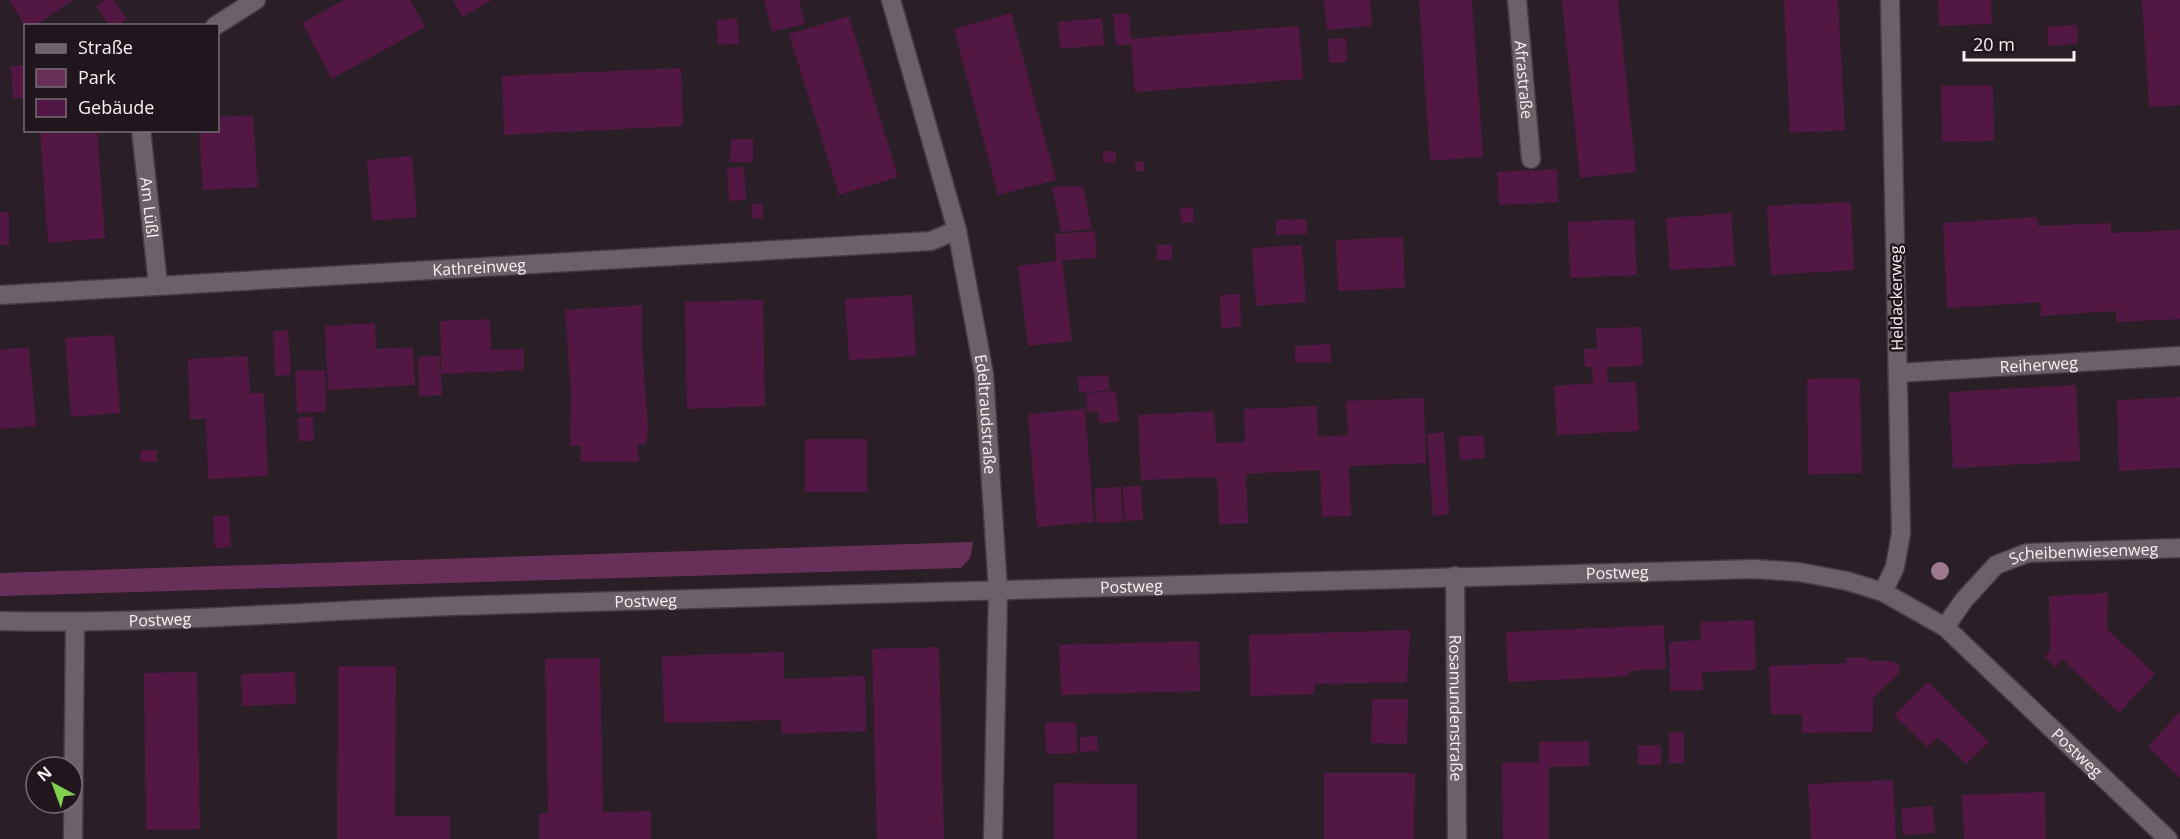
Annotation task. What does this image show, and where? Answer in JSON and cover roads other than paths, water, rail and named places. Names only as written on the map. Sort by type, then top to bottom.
[{"type":"street","points":[[218,24],[256,0]]},
{"type":"street","name":"Edeltraudstraße","points":[[891,0],[957,230],[984,374],[999,590],[993,839]]},
{"type":"street","name":"Afrastraße","points":[[1517,0],[1531,159]]},
{"type":"street","name":"Heldackerweg","points":[[1883,592],[1894,567],[1901,533],[1890,0]]},
{"type":"street","name":"Am Lüßl","points":[[141,132],[158,284]]},
{"type":"street","name":"Kathreinweg","points":[[0,295],[158,284],[931,241],[957,230]]},
{"type":"street","name":"Reiherweg","points":[[1898,372],[2180,356]]},
{"type":"street","name":"Scheibenwiesenweg","points":[[1946,627],[1964,600],[1996,565],[2028,553],[2180,548]]},
{"type":"street","name":"Postweg","points":[[0,621],[75,623],[408,606],[1455,576],[1754,569],[1799,572],[1847,581],[1883,592],[1946,627],[2168,839]]},
{"type":"street","name":"Rosamundenstraße","points":[[1455,576],[1457,839]]},
{"type":"street","points":[[73,839],[75,623]]}]
